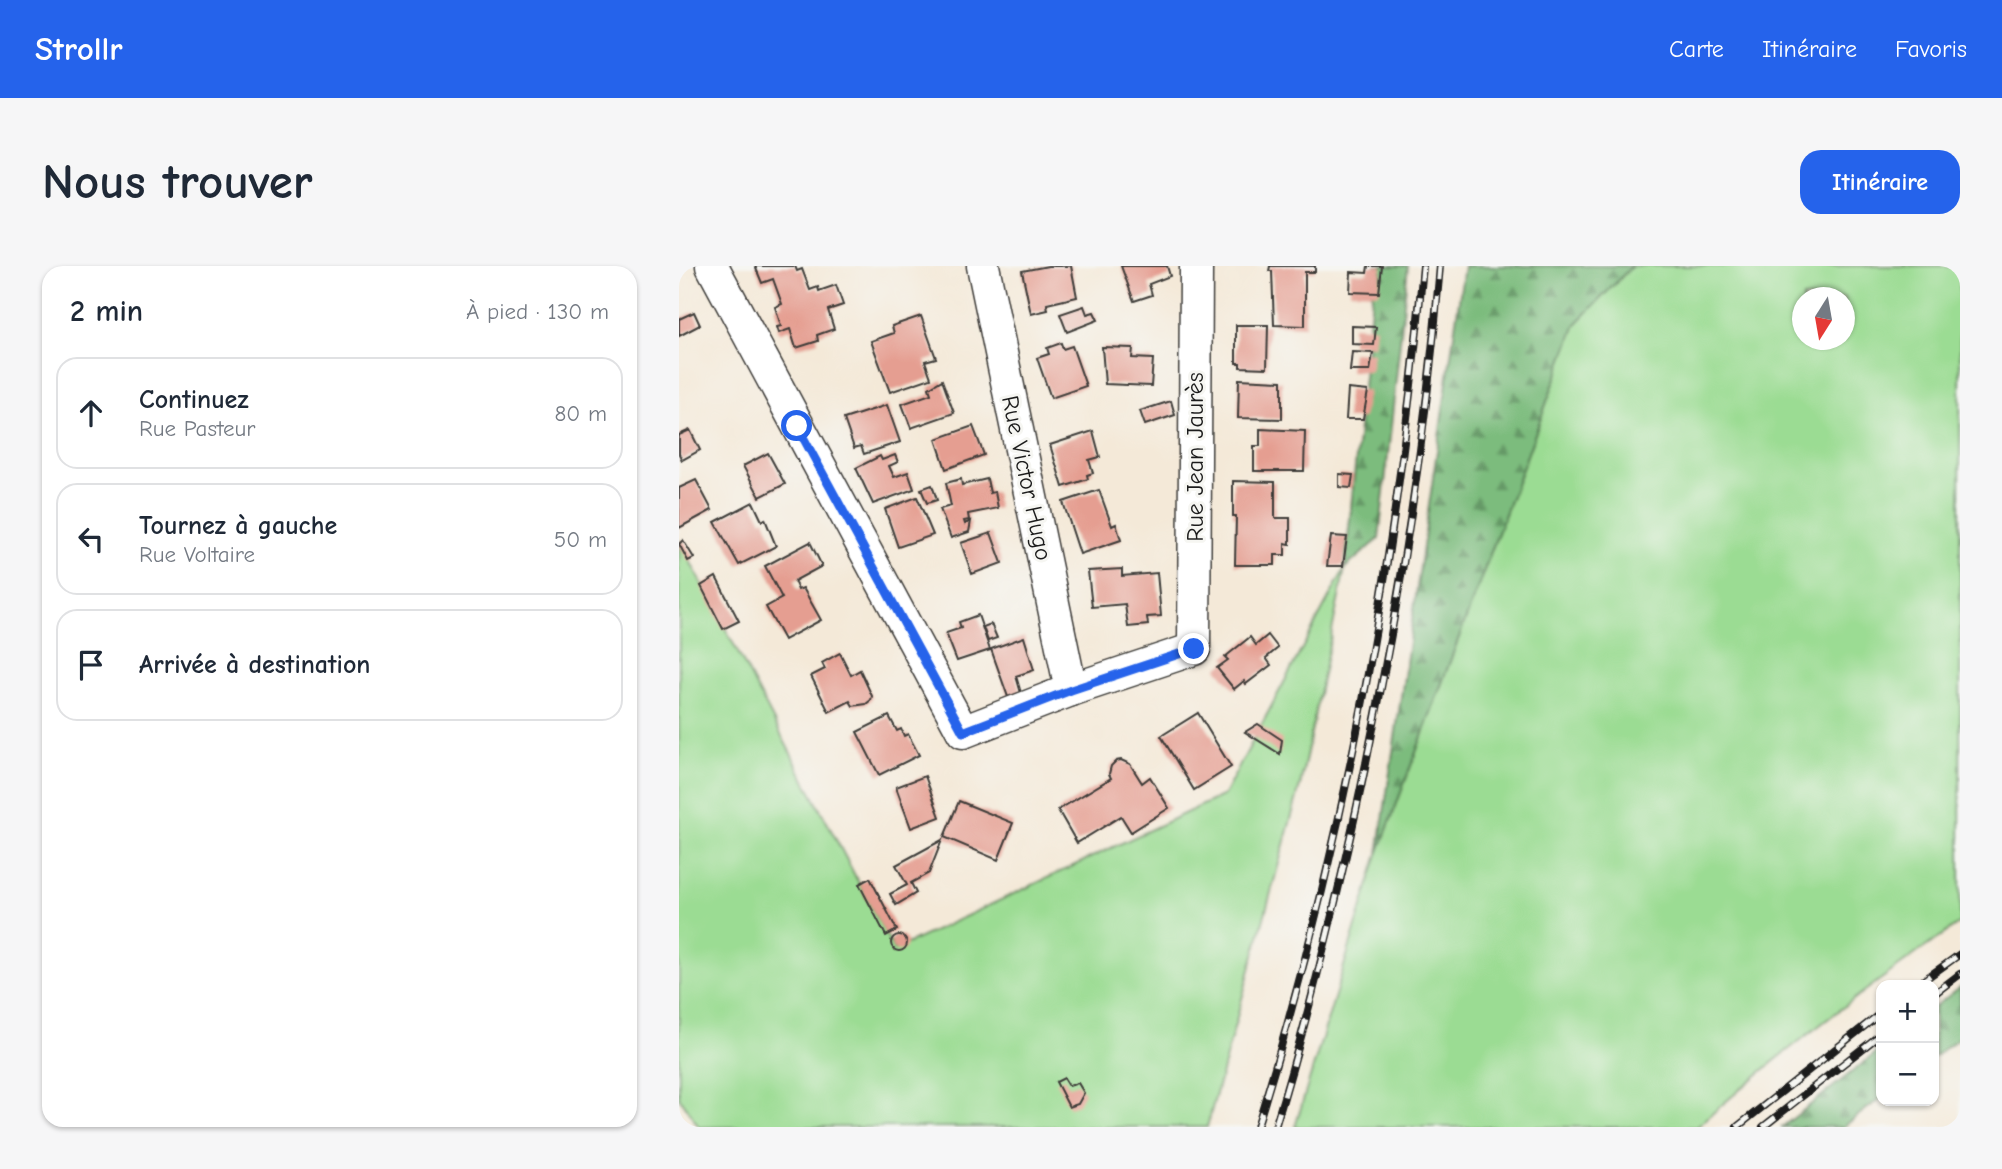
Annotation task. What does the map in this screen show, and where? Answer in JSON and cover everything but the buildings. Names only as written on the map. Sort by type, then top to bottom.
[{"type":"street","points":[[712,266],[963,732],[1071,690]]},
{"type":"street","name":"Rue Victor Hugo","points":[[983,266],[1071,690]]},
{"type":"street","name":"Rue Jean Jaurès","points":[[1071,690],[1194,649],[1196,266]]},
{"type":"green space","points":[[1375,266],[1408,266],[1379,539],[1345,568]]},
{"type":"green space","points":[[1464,266],[1632,266],[1576,324],[1378,854]]},
{"type":"green space","points":[[1632,266],[1960,266],[1960,923],[1880,980],[1876,980],[1876,983],[1760,1073],[1697,1127],[1295,1127],[1378,854],[1576,324]]},
{"type":"green space","points":[[679,540],[894,950],[1224,795],[1345,568],[1300,786],[1207,1127],[699,1127],[679,1097]]},
{"type":"green space","points":[[1960,987],[1960,1037],[1939,1053],[1939,1043],[1939,1003]]},
{"type":"green space","points":[[1876,1053],[1876,1102],[1843,1127],[1782,1127]]},
{"type":"railway","points":[[1257,1127],[1316,917],[1363,701],[1399,483],[1423,266]]},
{"type":"railway","points":[[1275,1127],[1327,936],[1382,682],[1417,475],[1440,266]]},
{"type":"railway","points":[[1924,980],[1960,954]]},
{"type":"railway","points":[[1939,990],[1960,974]]},
{"type":"railway","points":[[1737,1127],[1876,1017]]},
{"type":"railway","points":[[1763,1127],[1876,1038]]},
{"type":"route","points":[[797,426],[963,732],[1071,690],[1194,649]]}]
